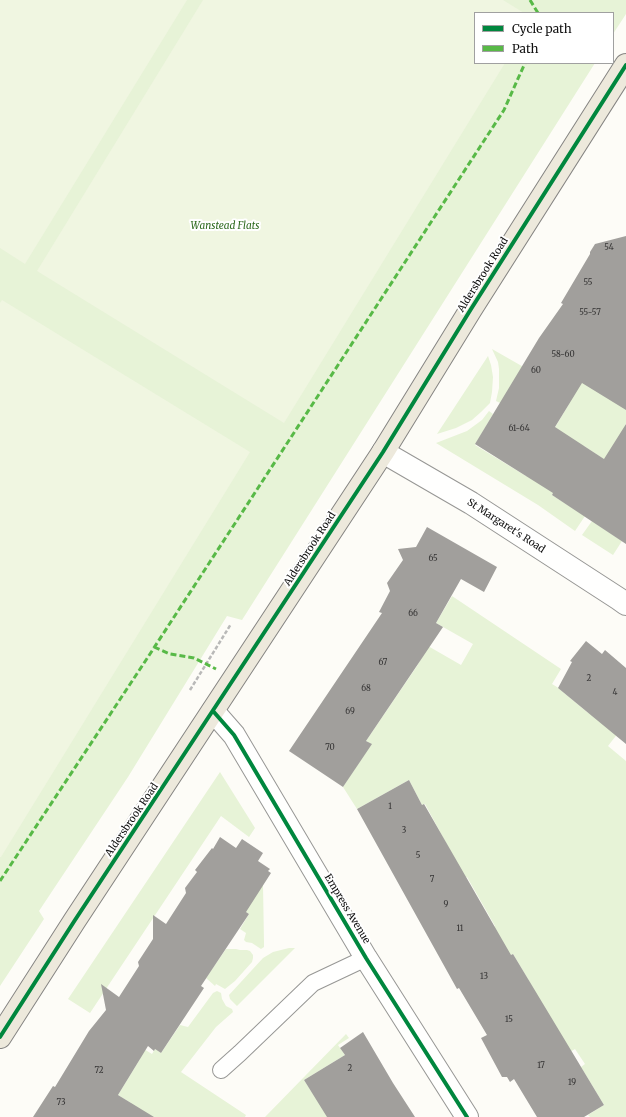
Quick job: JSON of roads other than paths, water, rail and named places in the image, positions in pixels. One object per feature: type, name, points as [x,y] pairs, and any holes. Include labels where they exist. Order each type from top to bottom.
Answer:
[{"type":"main road","name":"Aldersbrook Road","points":[[0,1037],[75,920],[383,452],[471,309],[626,65]]},
{"type":"street","name":"St Margaret's Road","points":[[383,452],[471,502],[626,604]]},
{"type":"street","name":"Empress Avenue","points":[[213,711],[234,735],[366,958],[467,1117]]},
{"type":"lane","points":[[221,1070],[240,1054],[313,983],[366,958]]},
{"type":"park label","name":"Wanstead Flats","points":[[225,226]]}]
